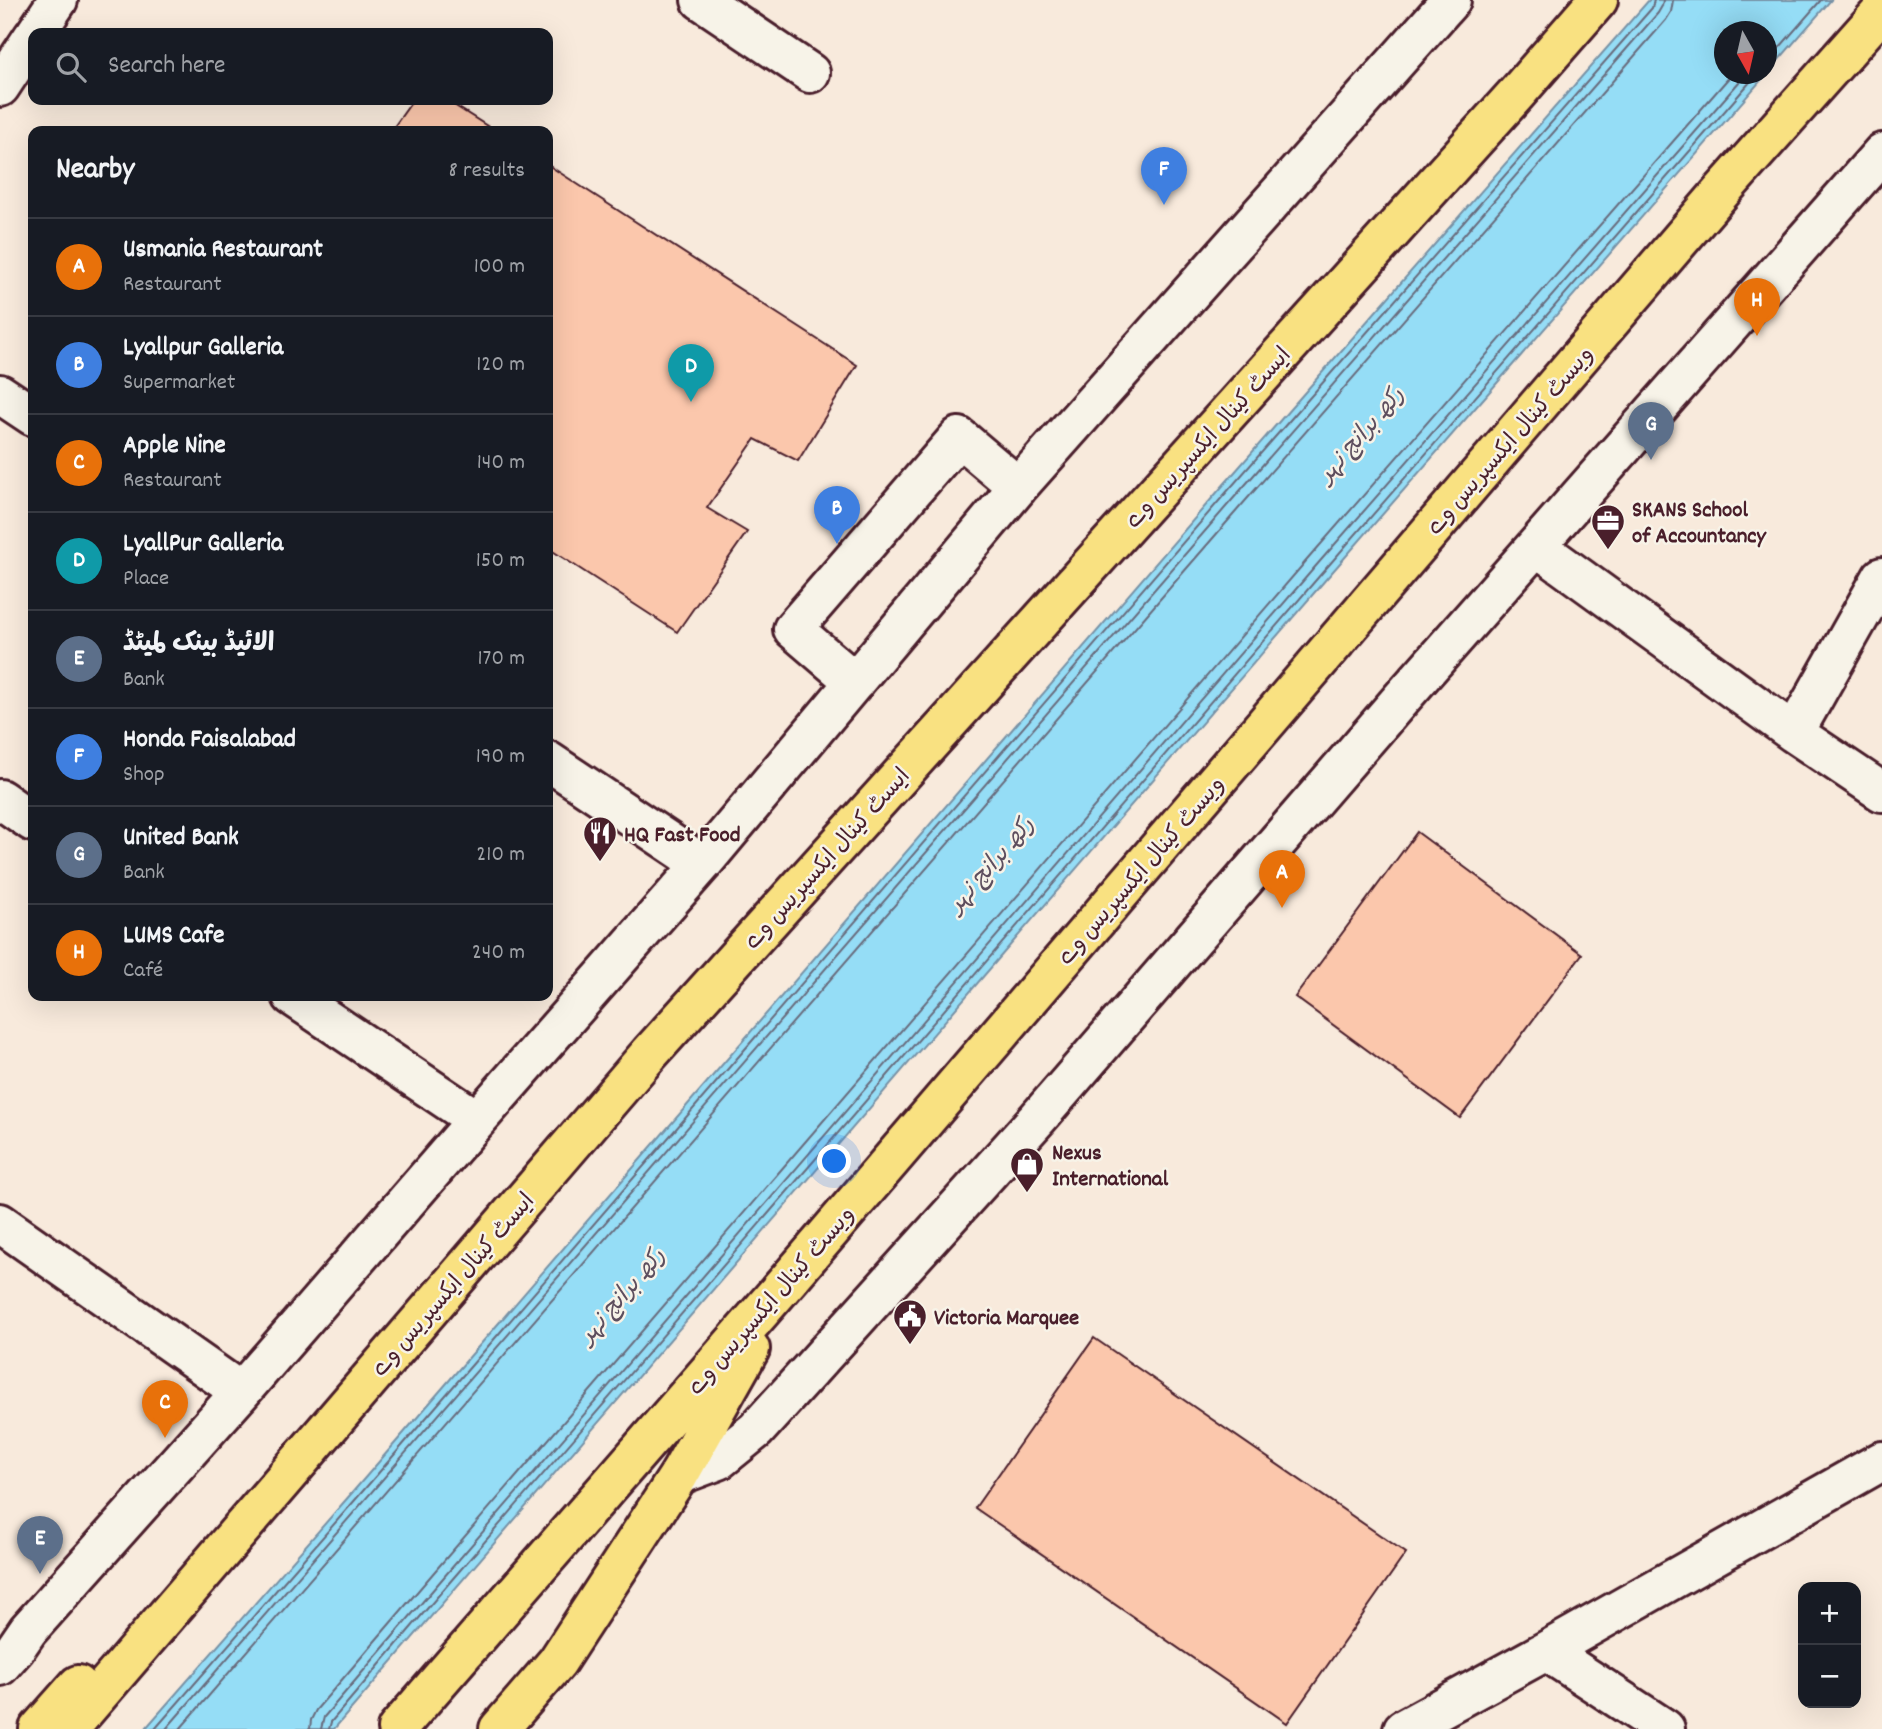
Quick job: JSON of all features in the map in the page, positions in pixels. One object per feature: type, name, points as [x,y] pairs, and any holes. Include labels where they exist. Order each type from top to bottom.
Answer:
[{"type":"main road","name":"ایسٹ کینال ایکسپریس وے","points":[[69,1729],[650,1053],[1598,0]]},
{"type":"main road","name":"ویسٹ کینال ایکسپریس وے","points":[[397,1729],[790,1278],[1722,191],[1882,11]]},
{"type":"main road","points":[[40,1729],[360,1355],[650,1053]]},
{"type":"main road","points":[[499,1729],[557,1662],[679,1475],[790,1278]]},
{"type":"street","points":[[40,28],[58,0]]},
{"type":"street","points":[[701,0],[810,73]]},
{"type":"street","points":[[5,1651],[28,1630],[242,1392],[702,864],[1018,487],[1451,0]]},
{"type":"street","points":[[0,87],[28,45]]},
{"type":"street","points":[[679,1475],[719,1460],[757,1430],[1038,1118],[1535,546],[1882,153]]},
{"type":"street","points":[[0,394],[28,413]]},
{"type":"street","points":[[855,682],[793,629],[960,437],[1018,487]]},
{"type":"street","points":[[1535,546],[1794,733],[1882,792]]},
{"type":"street","points":[[1794,733],[1882,578]]},
{"type":"street","points":[[553,764],[702,864]]},
{"type":"street","points":[[0,799],[28,819]]},
{"type":"street","points":[[299,1001],[477,1120]]},
{"type":"street","points":[[0,1223],[242,1392]]},
{"type":"street","points":[[1403,1729],[1882,1461]]},
{"type":"street","points":[[1546,1651],[1665,1729]]},
{"type":"water","name":"رکھ برانچ نہر","points":[[1649,0],[1831,0],[1777,62],[1777,21],[1714,21],[1714,84],[1758,84],[1327,578],[334,1729],[145,1729],[1220,489]]},
{"type":"building","points":[[409,105],[454,105],[487,126],[395,126]]},
{"type":"building","points":[[553,168],[857,365],[798,461],[755,439],[707,508],[747,532],[677,632],[553,551]]},
{"type":"building","points":[[1417,832],[1582,954],[1460,1118],[1295,997]]},
{"type":"building","points":[[1094,1338],[1406,1553],[1287,1723],[975,1508]]},
{"type":"place","name":"Honda Faisalabad","points":[[1164,205]]},
{"type":"place","name":"LUMS Cafe","points":[[1757,336]]},
{"type":"place","name":"LyallPur Galleria","points":[[691,402]]},
{"type":"place","name":"United Bank","points":[[1651,460]]},
{"type":"place","name":"Lyallpur Galleria","points":[[837,544]]},
{"type":"place","name":"SKANS School of Accountancy","points":[[1608,551]]},
{"type":"place","name":"HQ Fast Food","points":[[600,863]]},
{"type":"place","name":"Usmania Restaurant","points":[[1282,908]]},
{"type":"place","name":"Nexus International","points":[[1027,1194]]},
{"type":"place","name":"Victoria Marquee","points":[[910,1346]]},
{"type":"place","name":"Apple Nine","points":[[165,1438]]},
{"type":"place","name":"الائیڈ بینک لمیٹڈ","points":[[40,1574]]}]
